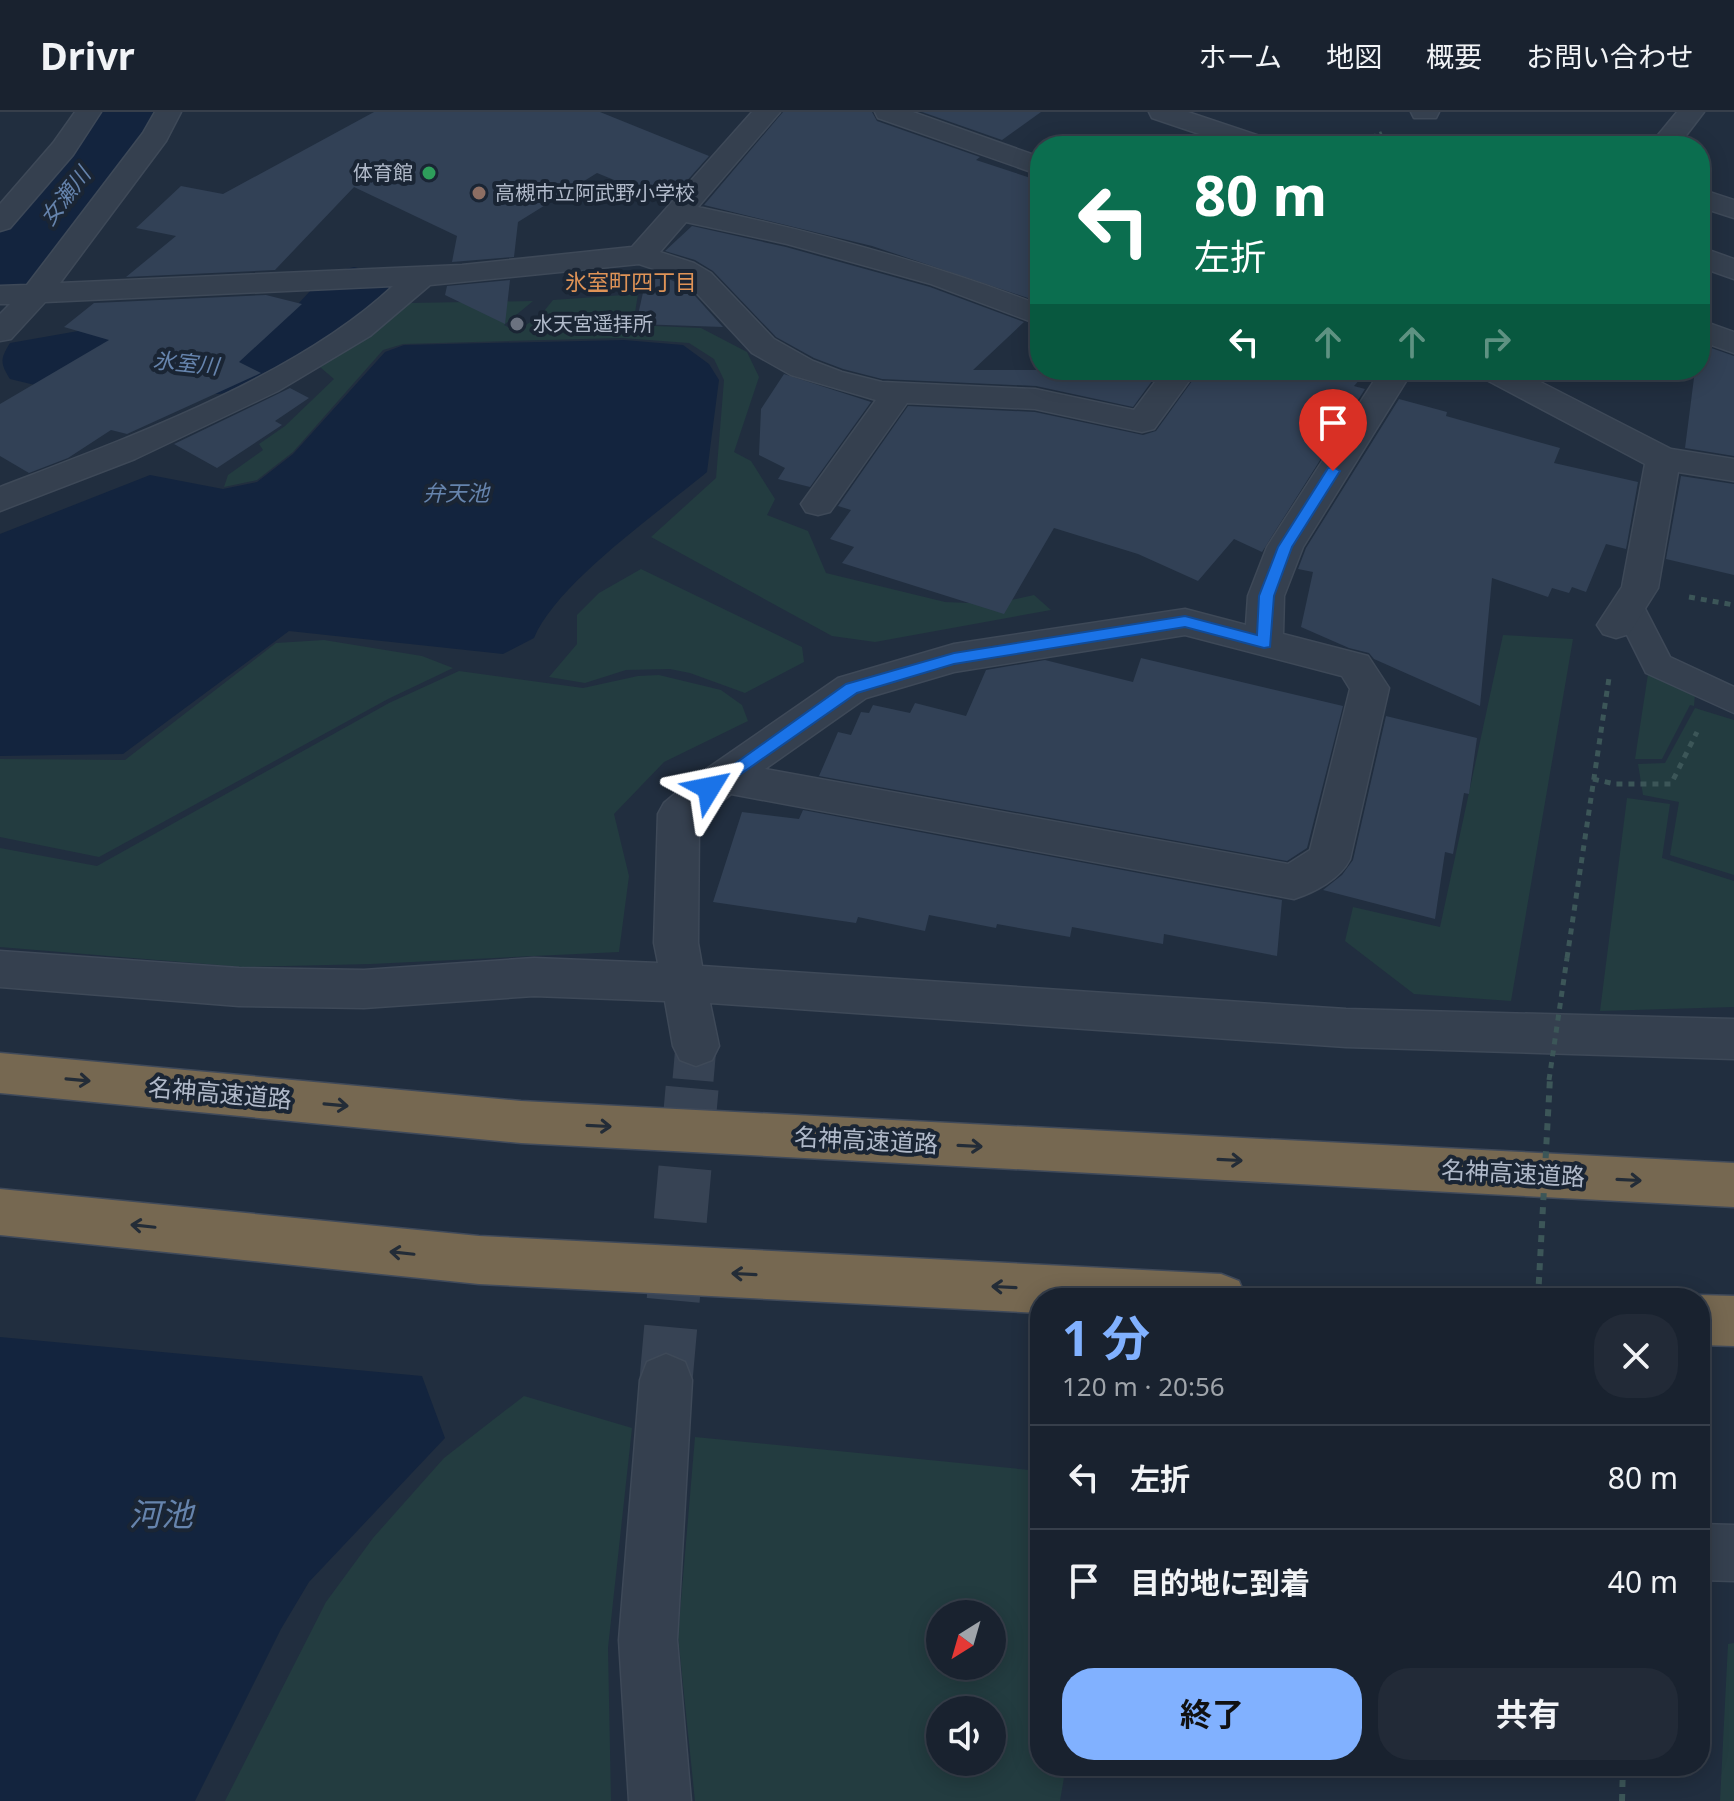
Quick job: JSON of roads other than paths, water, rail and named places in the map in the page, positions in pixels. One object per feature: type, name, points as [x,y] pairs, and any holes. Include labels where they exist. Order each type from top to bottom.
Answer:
[{"type":"highway","name":"名神高速道路","points":[[0,1073],[521,1122],[1734,1185]]},
{"type":"highway","points":[[0,1212],[479,1260],[1030,1288]]},
{"type":"highway","points":[[1710,1320],[1734,1321]]},
{"type":"street","points":[[0,222],[63,149],[88,112]]},
{"type":"street","points":[[0,332],[36,294],[156,135],[168,112]]},
{"type":"street","points":[[641,255],[767,112]]},
{"type":"street","points":[[888,112],[1030,163]]},
{"type":"street","points":[[1162,112],[1233,136]]},
{"type":"street","points":[[1671,136],[1691,112]]},
{"type":"street","points":[[1710,201],[1734,209]]},
{"type":"street","points":[[679,212],[792,236],[942,278],[1030,312]]},
{"type":"street","points":[[0,295],[420,277],[641,255],[683,269],[700,279],[763,346],[779,357],[860,389],[1035,399],[1142,422],[1174,380]]},
{"type":"street","points":[[1710,260],[1734,270]]},
{"type":"street","points":[[0,500],[126,452],[297,369],[367,324],[420,277]]},
{"type":"street","points":[[1710,333],[1734,344]]},
{"type":"street","points":[[1264,643],[1266,596],[1285,547],[1391,380]]},
{"type":"street","points":[[1511,380],[1663,459],[1734,470]]},
{"type":"street","points":[[818,504],[898,393]]},
{"type":"street","points":[[1622,616],[1640,588],[1663,459]]},
{"type":"street","points":[[696,1046],[676,943],[679,814],[724,777],[852,688],[954,658],[1185,622],[1355,666],[1370,688],[1329,859],[1294,882],[724,777]]},
{"type":"street","points":[[0,969],[254,988],[364,989],[534,977],[684,983],[1346,1028],[1734,1039]]},
{"type":"street","points":[[660,1801],[648,1640],[666,1380]]},
{"type":"street","points":[[1710,1552],[1734,1553]]},
{"type":"lane","points":[[1622,616],[1658,665],[1734,701]]},
{"type":"water","name":"弁天池","points":[[624,340],[683,345],[709,364],[719,380],[707,472],[586,572],[546,617],[534,638],[503,654],[289,631],[123,754],[0,756],[0,534],[150,475],[223,489],[257,482],[293,454],[385,352],[404,345]]},
{"type":"water","name":"河池","points":[[0,1337],[422,1376],[445,1438],[309,1582],[281,1629],[195,1801],[0,1801]]},
{"type":"waterway","name":"女瀬川","points":[[0,281],[131,112]]},
{"type":"waterway","name":"氷室川","points":[[39,361],[101,352],[218,369],[255,365],[313,336],[354,291]]},
{"type":"tunnel","points":[[693,1080],[696,1046]]},
{"type":"tunnel","points":[[666,1380],[693,1078]]},
{"type":"place","name":"体育館","points":[[429,173]]},
{"type":"place","name":"高槻市立阿武野小学校","points":[[479,193]]},
{"type":"place","name":"水天宮遥拝所","points":[[517,324]]},
{"type":"district","name":"氷室町四丁目","points":[[631,282]]}]
